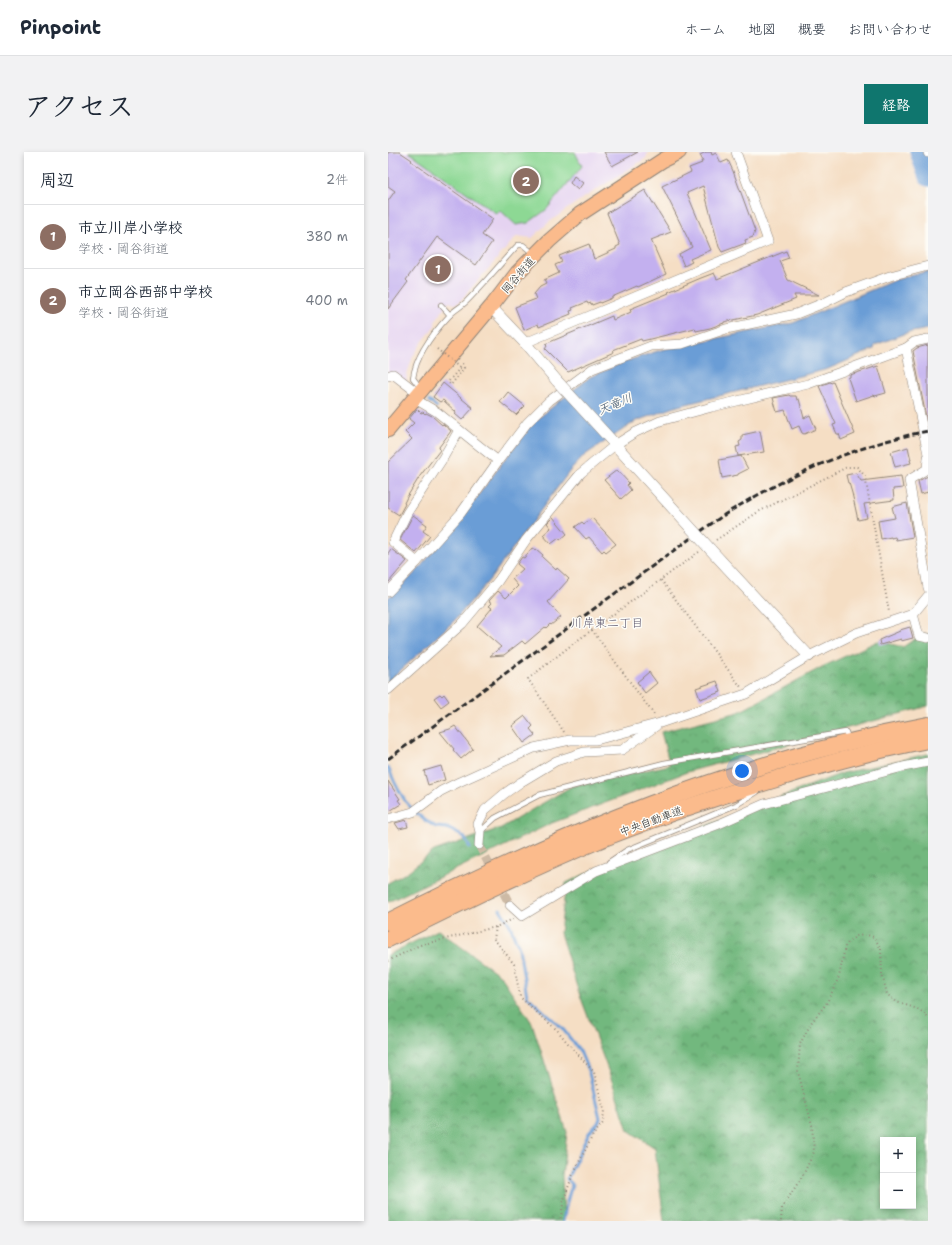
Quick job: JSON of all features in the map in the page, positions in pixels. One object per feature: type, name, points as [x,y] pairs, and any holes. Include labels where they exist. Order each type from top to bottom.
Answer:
[{"type":"highway","name":"中央自動車道","points":[[388,922],[526,855],[599,824],[667,798],[718,780],[788,759],[849,742],[928,725]]},
{"type":"highway","name":"中央自動車道","points":[[388,939],[448,908],[531,870],[604,838],[672,812],[777,778],[844,759],[928,740]]},
{"type":"main road","name":"岡谷街道","points":[[388,430],[491,307],[517,273],[535,255],[580,214],[661,156],[679,152]]},
{"type":"street","points":[[525,343],[768,241],[736,152]]},
{"type":"street","points":[[388,592],[461,513],[527,423],[549,401],[592,369],[651,346],[682,344],[726,329],[796,314],[846,292],[890,276],[928,266]]},
{"type":"street","points":[[491,307],[708,547],[809,656]]},
{"type":"street","points":[[388,690],[462,624],[498,580],[526,540],[581,473],[616,445],[634,433],[660,421],[808,384],[906,348],[914,342],[928,339]]},
{"type":"street","points":[[906,348],[928,454]]},
{"type":"street","points":[[388,376],[393,374],[498,461]]},
{"type":"street","points":[[417,562],[390,544],[407,513],[443,458],[459,430]]},
{"type":"street","points":[[928,458],[926,469],[909,480],[928,588]]},
{"type":"street","points":[[388,819],[413,812],[441,791],[458,782],[534,748],[570,740],[596,740],[660,723],[746,694],[809,656],[856,633],[913,614],[928,596]]},
{"type":"street","points":[[913,614],[919,636],[928,638]]},
{"type":"street","points":[[479,845],[480,832],[478,824],[484,810],[520,782],[556,761],[584,752],[622,750],[660,723]]},
{"type":"street","points":[[510,905],[522,916],[596,871],[719,824],[764,804],[903,767],[928,762]]},
{"type":"lane","points":[[418,395],[413,378],[414,368],[420,354],[450,314],[465,302],[518,245],[523,246],[535,255]]},
{"type":"lane","points":[[441,305],[450,314]]},
{"type":"lane","points":[[480,832],[495,818],[539,795],[664,763],[846,732],[849,742]]},
{"type":"lane","points":[[596,871],[627,850],[736,806],[777,778]]},
{"type":"path","points":[[437,349],[460,368],[448,382],[451,385],[464,368]]},
{"type":"path","points":[[570,740],[528,679],[660,579],[758,512],[847,468],[857,468],[865,476],[891,621]]},
{"type":"path","points":[[660,579],[746,694]]},
{"type":"path","points":[[592,630],[660,723]]},
{"type":"path","points":[[388,961],[420,945],[496,927],[522,916]]},
{"type":"path","points":[[496,927],[494,939],[514,964],[520,997],[558,1031],[594,1072],[604,1110],[603,1123],[593,1135],[573,1174],[564,1199],[560,1221]]},
{"type":"path","points":[[781,1221],[782,1208],[803,1175],[814,1152],[812,1125],[798,1072],[800,1044],[811,1023],[826,1004],[832,992],[839,977],[845,947],[849,941],[857,936],[867,935],[874,937],[881,949],[882,974],[887,994],[896,1002],[914,1007],[924,1013],[928,1018]]},
{"type":"shaded area","points":[[388,152],[648,152],[646,158],[574,204],[548,223],[532,238],[517,236],[459,302],[455,304],[449,302],[435,322],[435,326],[413,356],[406,382],[388,373]]},
{"type":"green space","points":[[409,152],[575,152],[582,166],[546,210],[528,223],[516,225],[500,210],[497,214]]},
{"type":"green space","points":[[928,634],[928,706],[687,772],[552,823],[388,902],[388,883],[406,873],[434,851],[501,828],[572,786],[670,765],[661,732],[739,712],[822,667],[878,641],[903,647],[919,636]]},
{"type":"green space","points":[[928,754],[928,1221],[664,1221],[655,1148],[628,1130],[611,1078],[578,990],[560,933],[566,883],[609,863],[843,773]]},
{"type":"green space","points":[[438,930],[501,976],[532,1023],[567,1132],[562,1176],[564,1221],[388,1221],[388,955]]},
{"type":"water","name":"天竜川","points":[[928,271],[928,329],[907,333],[875,345],[874,349],[828,369],[678,406],[636,421],[585,455],[569,472],[491,578],[454,621],[388,682],[388,598],[416,572],[459,521],[526,431],[541,416],[590,377],[627,361],[664,349],[793,323],[895,280]]},
{"type":"building","points":[[388,152],[400,152],[493,219],[482,235],[492,242],[476,265],[437,237],[406,280],[408,282],[388,309],[388,201],[395,191],[388,186]]},
{"type":"building","points":[[604,152],[638,152],[612,166]]},
{"type":"building","points":[[706,152],[711,152],[712,155],[716,153],[721,163],[728,160],[755,231],[753,237],[745,240],[746,243],[722,252],[719,247],[703,186],[687,193],[711,250],[690,259],[692,262],[684,266],[679,254],[692,247],[662,186],[691,172],[689,168],[702,163],[701,161],[703,161],[700,155]]},
{"type":"building","points":[[574,176],[583,183],[578,190],[570,183]]},
{"type":"building","points":[[645,190],[671,232],[651,240],[666,274],[600,303],[592,305],[591,303],[588,304],[587,302],[572,308],[573,310],[570,311],[571,314],[539,327],[538,324],[524,330],[515,307],[536,299],[534,294],[540,287],[546,284],[544,280],[559,273],[555,265],[562,262],[559,256],[589,244],[594,259],[616,249],[616,247],[620,245],[607,213]]},
{"type":"building","points":[[786,251],[789,258],[780,261],[788,280],[819,295],[794,295],[796,299],[757,315],[724,322],[710,328],[696,331],[695,328],[642,341],[641,339],[613,350],[614,352],[568,372],[545,349],[547,346],[545,344],[612,316],[613,320],[631,312],[630,309],[701,278],[714,273],[717,279]]},
{"type":"building","points":[[928,345],[927,422],[913,351],[917,348]]},
{"type":"building","points":[[878,366],[886,393],[856,401],[848,378],[850,375]]},
{"type":"building","points":[[833,382],[855,434],[841,440],[833,425],[836,424],[819,386]]},
{"type":"building","points":[[443,383],[473,408],[462,420],[443,400],[440,402],[433,397]]},
{"type":"building","points":[[508,392],[525,406],[516,415],[500,402]]},
{"type":"building","points":[[789,395],[796,396],[797,400],[799,399],[804,418],[810,415],[816,429],[804,434],[799,426],[792,429],[785,410],[777,412],[773,398]]},
{"type":"building","points":[[417,409],[421,413],[423,412],[432,416],[451,431],[439,447],[440,450],[420,476],[407,497],[399,515],[388,508],[388,462],[412,439],[405,432],[414,423],[409,419]]},
{"type":"building","points":[[760,431],[764,452],[738,456],[736,447],[740,446],[739,442],[742,440],[742,435]]},
{"type":"building","points":[[908,447],[911,463],[895,467],[891,452]]},
{"type":"building","points":[[741,456],[748,469],[738,475],[722,478],[719,460]]},
{"type":"building","points":[[617,470],[629,483],[627,485],[631,490],[621,499],[604,480]]},
{"type":"building","points":[[856,473],[861,481],[901,476],[903,488],[893,489],[894,500],[864,504],[867,518],[858,520],[846,475]]},
{"type":"building","points":[[928,476],[928,492],[921,494],[918,481]]},
{"type":"building","points":[[907,503],[913,537],[896,540],[895,537],[881,539],[878,521],[895,518],[892,507]]},
{"type":"building","points":[[413,515],[427,525],[423,531],[430,536],[416,553],[400,540]]},
{"type":"building","points":[[553,517],[567,534],[560,540],[559,538],[551,544],[543,535],[551,528],[547,523]]},
{"type":"building","points":[[592,518],[616,544],[606,552],[604,550],[602,552],[589,537],[586,539],[575,527],[582,522],[584,524]]},
{"type":"building","points":[[532,548],[535,550],[536,549],[556,570],[557,568],[569,579],[548,602],[561,617],[551,625],[550,624],[546,628],[545,627],[525,644],[522,641],[504,655],[490,656],[501,647],[477,626],[492,608],[489,606],[492,603],[489,601],[498,591],[506,598],[518,586],[512,579],[523,569],[517,564]]},
{"type":"building","points":[[391,549],[407,561],[388,583],[388,553]]},
{"type":"building","points":[[910,627],[913,638],[901,641],[901,639],[880,645],[879,640]]},
{"type":"building","points":[[649,672],[657,683],[645,693],[637,682]]},
{"type":"building","points":[[717,681],[721,692],[700,699],[696,688]]},
{"type":"building","points":[[440,694],[442,696],[444,694],[449,701],[441,707],[434,698]]},
{"type":"building","points":[[525,716],[533,726],[530,729],[535,735],[524,743],[512,726]]},
{"type":"building","points":[[455,726],[473,749],[461,759],[440,732]]},
{"type":"building","points":[[441,766],[445,780],[428,785],[424,771]]},
{"type":"building","points":[[388,781],[400,799],[398,800],[401,804],[388,812]]},
{"type":"building","points":[[406,820],[408,827],[399,829],[395,823]]},
{"type":"waterway","points":[[919,152],[928,177]]},
{"type":"waterway","points":[[429,401],[437,407]]},
{"type":"waterway","points":[[388,767],[405,801],[417,814],[436,827],[447,828],[464,837],[470,848]]},
{"type":"waterway","points":[[500,909],[510,925],[519,948],[527,996],[562,1028],[580,1051],[589,1073],[600,1118],[598,1123],[589,1133],[567,1179],[572,1184],[563,1221]]},
{"type":"tunnel","points":[[479,845],[510,905]]},
{"type":"railway","points":[[388,759],[719,518],[782,482],[829,461],[878,443],[928,431]]},
{"type":"place","name":"市立岡谷西部中学校","points":[[526,181]]},
{"type":"place","name":"市立川岸小学校","points":[[438,269]]},
{"type":"district","name":"川岸東二丁目","points":[[607,623]]}]
